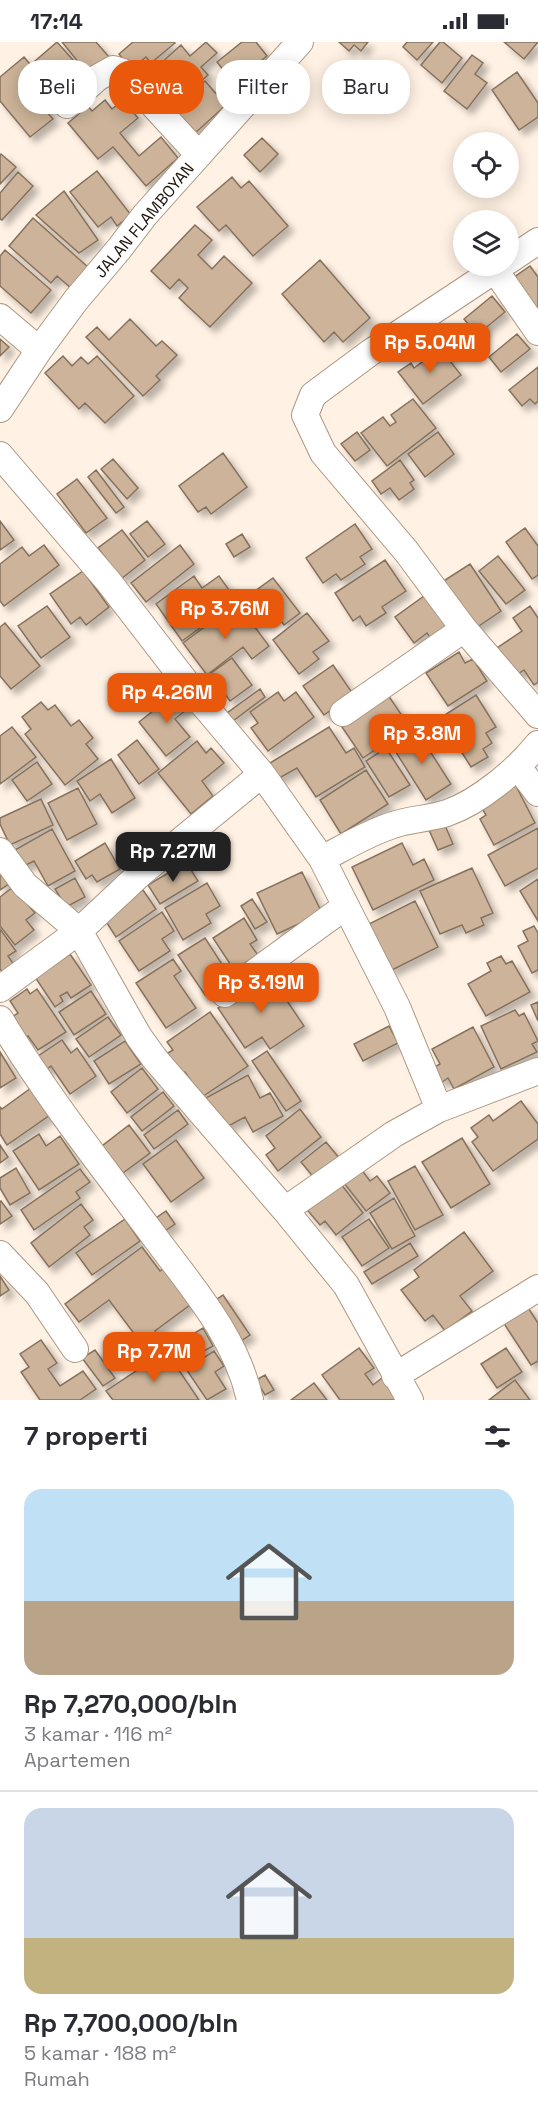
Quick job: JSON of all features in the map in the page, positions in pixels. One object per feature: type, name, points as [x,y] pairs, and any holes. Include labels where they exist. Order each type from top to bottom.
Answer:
[{"type":"street","name":"JALAN FLAMBOYAN","points":[[0,409],[76,300],[145,215],[199,155],[285,48]]},
{"type":"street","points":[[97,78],[112,69],[123,72],[199,155]]},
{"type":"street","points":[[519,254],[538,241]]},
{"type":"street","points":[[485,276],[371,352],[313,395],[305,415],[323,453],[406,551],[464,628],[538,715]]},
{"type":"street","points":[[508,276],[538,332]]},
{"type":"street","points":[[0,317],[39,350]]},
{"type":"street","points":[[0,455],[108,581],[202,703],[262,774],[322,859],[397,1007],[439,1109]]},
{"type":"street","points":[[343,714],[464,628]]},
{"type":"street","points":[[322,859],[393,825],[450,812],[483,793],[518,767],[538,744]]},
{"type":"street","points":[[518,767],[538,793]]},
{"type":"street","points":[[0,989],[79,931],[140,874],[262,774]]},
{"type":"street","points":[[0,851],[25,885],[79,931],[149,1052],[285,1210],[345,1285],[395,1376],[411,1400]]},
{"type":"street","points":[[225,994],[346,906]]},
{"type":"street","points":[[0,1019],[30,1069],[213,1317],[244,1376],[250,1400]]},
{"type":"street","points":[[285,1210],[372,1148],[439,1109],[538,1071]]},
{"type":"street","points":[[0,1254],[36,1293],[75,1350]]},
{"type":"street","points":[[395,1376],[538,1288]]},
{"type":"building","points":[[57,42],[73,60],[36,60]]},
{"type":"building","points":[[62,42],[96,42],[109,57],[97,67],[97,60],[77,60]]},
{"type":"building","points":[[133,42],[175,43],[155,60],[148,60],[146,57],[142,60],[124,60],[119,54]]},
{"type":"building","points":[[206,42],[217,53],[204,64],[204,60],[164,60],[181,45],[190,56]]},
{"type":"building","points":[[242,42],[256,42],[267,56],[262,60],[220,60]]},
{"type":"building","points":[[339,42],[368,42],[361,51],[354,45],[349,51]]},
{"type":"building","points":[[407,42],[433,42],[417,60],[403,47]]},
{"type":"building","points":[[440,42],[462,58],[442,83],[421,65]]},
{"type":"building","points":[[504,42],[538,42],[524,59]]},
{"type":"building","points":[[472,55],[483,63],[475,74],[487,83],[467,109],[444,91]]},
{"type":"building","points":[[18,62],[18,114],[49,114],[53,119],[30,137],[0,101],[0,77]]},
{"type":"building","points":[[517,72],[538,103],[538,117],[519,130],[492,90]]},
{"type":"building","points":[[204,82],[216,94],[216,114],[193,135],[174,114],[204,114]]},
{"type":"building","points":[[105,100],[109,105],[109,114],[135,114],[138,118],[120,133],[139,156],[161,137],[178,158],[146,186],[113,147],[98,159],[68,123],[79,114],[97,114],[97,107]]},
{"type":"building","points":[[262,138],[278,154],[260,172],[244,155]]},
{"type":"building","points":[[0,155],[16,167],[0,184]]},
{"type":"building","points":[[97,171],[131,215],[117,226],[111,217],[98,227],[70,192]]},
{"type":"building","points":[[18,172],[33,186],[2,220],[0,219],[0,193]]},
{"type":"building","points":[[232,177],[241,188],[249,181],[288,226],[253,256],[226,225],[219,231],[197,207]]},
{"type":"building","points":[[64,191],[98,240],[79,253],[36,215]]},
{"type":"building","points":[[33,218],[89,268],[71,288],[57,276],[51,283],[9,246]]},
{"type":"building","points":[[195,225],[212,240],[198,255],[212,269],[224,256],[252,283],[210,327],[179,298],[188,288],[179,279],[170,289],[151,271]]},
{"type":"building","points":[[5,250],[51,290],[31,313],[0,286],[0,256]]},
{"type":"building","points":[[320,260],[370,318],[343,342],[334,332],[324,342],[282,294]]},
{"type":"building","points":[[530,266],[538,277],[538,307],[532,311],[510,280],[519,276]]},
{"type":"building","points":[[492,296],[505,312],[477,335],[464,319]]},
{"type":"building","points":[[130,319],[156,346],[162,341],[177,355],[156,376],[160,380],[143,396],[86,337],[97,327],[109,340]]},
{"type":"building","points":[[517,334],[530,349],[501,372],[489,357]]},
{"type":"building","points":[[0,339],[9,347],[0,356]]},
{"type":"building","points":[[436,343],[461,375],[423,404],[398,372],[411,363],[414,368],[426,359],[423,354]]},
{"type":"building","points":[[63,356],[72,366],[81,357],[88,364],[97,356],[134,396],[105,423],[85,403],[79,409],[45,373]]},
{"type":"building","points":[[538,367],[538,401],[535,404],[530,399],[522,406],[509,390]]},
{"type":"building","points":[[413,399],[436,428],[387,466],[361,433],[383,417],[390,426],[396,422],[391,415]]},
{"type":"building","points":[[357,432],[370,450],[355,461],[341,444]]},
{"type":"building","points":[[438,432],[454,454],[425,477],[408,454]]},
{"type":"building","points":[[223,453],[247,487],[211,514],[206,507],[198,512],[179,486]]},
{"type":"building","points":[[113,459],[138,488],[127,499],[101,469]]},
{"type":"building","points":[[400,460],[414,480],[410,483],[414,489],[399,500],[390,488],[381,494],[372,481]]},
{"type":"building","points":[[96,470],[124,507],[116,513],[88,477]]},
{"type":"building","points":[[77,479],[107,518],[86,533],[57,494]]},
{"type":"building","points":[[0,521],[14,540],[0,550]]},
{"type":"building","points":[[147,521],[165,544],[148,557],[130,534]]},
{"type":"building","points":[[355,524],[372,549],[360,557],[365,564],[341,580],[336,574],[323,583],[306,558]]},
{"type":"building","points":[[525,528],[538,546],[538,575],[532,579],[506,542]]},
{"type":"building","points":[[122,530],[145,560],[121,579],[98,548]]},
{"type":"building","points":[[242,534],[250,547],[234,557],[226,544]]},
{"type":"building","points":[[44,545],[59,565],[4,606],[0,601],[0,564],[22,547],[29,556]]},
{"type":"building","points":[[180,545],[194,564],[146,602],[131,583]]},
{"type":"building","points":[[498,556],[525,590],[506,604],[479,571]]},
{"type":"building","points":[[385,560],[406,591],[382,607],[386,613],[366,626],[360,616],[353,621],[335,593]]},
{"type":"building","points":[[470,564],[501,611],[473,630],[442,582]]},
{"type":"building","points":[[83,571],[109,607],[86,625],[80,617],[71,624],[50,594]]},
{"type":"building","points":[[194,576],[202,588],[219,576],[237,601],[182,641],[156,604]]},
{"type":"building","points":[[273,578],[300,613],[284,625],[275,613],[261,622],[244,599]]},
{"type":"building","points":[[424,596],[449,630],[433,642],[427,633],[414,643],[395,617]]},
{"type":"building","points":[[237,603],[269,646],[252,659],[243,647],[207,675],[183,643]]},
{"type":"building","points":[[47,606],[70,637],[41,658],[18,626]]},
{"type":"building","points":[[530,606],[538,618],[538,682],[534,685],[524,670],[515,676],[497,648],[522,631],[513,618]]},
{"type":"building","points":[[307,613],[329,641],[313,652],[319,659],[299,674],[273,640]]},
{"type":"building","points":[[5,623],[40,666],[11,689],[0,676],[0,627]]},
{"type":"building","points":[[459,652],[465,663],[473,659],[487,681],[448,706],[426,673]]},
{"type":"building","points":[[232,658],[252,685],[230,701],[210,674]]},
{"type":"building","points":[[333,665],[353,694],[324,715],[303,686]]},
{"type":"building","points":[[260,689],[265,697],[233,721],[227,713]]},
{"type":"building","points":[[178,691],[191,706],[175,719],[190,737],[166,756],[139,722]]},
{"type":"building","points":[[278,692],[284,701],[296,692],[314,717],[268,751],[251,728],[258,723],[250,712]]},
{"type":"building","points":[[388,695],[405,720],[381,736],[385,743],[363,758],[338,721]]},
{"type":"building","points":[[476,695],[496,727],[486,733],[492,743],[483,749],[488,757],[471,767],[440,718]]},
{"type":"building","points":[[41,702],[48,710],[55,705],[71,726],[79,720],[93,738],[86,744],[98,759],[65,785],[25,734],[31,729],[22,717]]},
{"type":"building","points":[[12,727],[36,757],[0,784],[0,736]]},
{"type":"building","points":[[329,727],[346,753],[354,748],[365,767],[316,797],[297,768],[274,781],[265,766]]},
{"type":"building","points":[[417,731],[451,784],[426,800],[392,746]]},
{"type":"building","points":[[137,740],[159,769],[139,784],[118,755]]},
{"type":"building","points":[[197,741],[206,753],[211,748],[224,763],[202,781],[213,796],[191,814],[158,773]]},
{"type":"building","points":[[386,748],[410,785],[389,797],[366,761]]},
{"type":"building","points":[[111,759],[135,798],[112,813],[100,794],[90,801],[77,781]]},
{"type":"building","points":[[37,762],[52,784],[27,801],[12,780]]},
{"type":"building","points":[[366,770],[388,804],[341,834],[320,800]]},
{"type":"building","points":[[515,784],[535,823],[494,845],[480,819],[486,815],[479,803]]},
{"type":"building","points":[[78,788],[97,824],[67,840],[48,803]]},
{"type":"building","points":[[41,799],[53,825],[10,845],[0,824],[0,818]]},
{"type":"building","points":[[444,823],[453,844],[438,850],[429,830]]},
{"type":"building","points":[[538,828],[538,868],[505,886],[488,855]]},
{"type":"building","points":[[52,829],[75,871],[48,886],[34,861],[22,867],[13,851]]},
{"type":"building","points":[[105,843],[120,869],[97,882],[92,875],[86,879],[75,861]]},
{"type":"building","points":[[402,843],[413,865],[424,859],[434,880],[373,910],[352,867]]},
{"type":"building","points":[[186,862],[198,881],[160,904],[148,885]]},
{"type":"building","points":[[0,863],[13,881],[0,890]]},
{"type":"building","points":[[472,868],[493,913],[481,918],[484,925],[466,933],[462,925],[440,934],[420,891]]},
{"type":"building","points":[[302,872],[322,913],[277,934],[257,893]]},
{"type":"building","points":[[75,878],[85,897],[66,907],[55,889]]},
{"type":"building","points":[[538,879],[538,921],[520,891]]},
{"type":"building","points":[[207,883],[220,906],[206,914],[211,923],[183,940],[165,908]]},
{"type":"building","points":[[13,887],[35,913],[26,920],[34,930],[15,945],[0,926],[0,897]]},
{"type":"building","points":[[143,890],[156,909],[116,937],[103,917]]},
{"type":"building","points":[[252,899],[267,922],[255,929],[241,906]]},
{"type":"building","points":[[415,901],[438,947],[390,971],[367,925]]},
{"type":"building","points":[[162,912],[174,931],[162,939],[170,951],[139,971],[119,941]]},
{"type":"building","points":[[244,918],[257,940],[250,944],[258,955],[234,970],[213,938]]},
{"type":"building","points":[[534,926],[538,933],[538,970],[532,973],[518,946],[528,941],[523,931]]},
{"type":"building","points":[[0,929],[16,951],[8,956],[15,966],[4,974],[0,969]]},
{"type":"building","points":[[205,938],[231,978],[205,995],[178,955]]},
{"type":"building","points":[[70,954],[91,985],[71,998],[67,992],[60,996],[63,1001],[55,1007],[35,977]]},
{"type":"building","points":[[501,956],[506,964],[512,961],[530,992],[486,1016],[468,984],[491,971],[487,963]]},
{"type":"building","points":[[173,959],[181,971],[174,976],[196,1008],[166,1028],[136,983]]},
{"type":"building","points":[[269,974],[304,1026],[270,1049],[262,1037],[245,1048],[218,1008]]},
{"type":"building","points":[[27,989],[30,994],[37,989],[66,1032],[38,1050],[28,1036],[23,1039],[9,1019],[18,1013],[10,1001]]},
{"type":"building","points":[[91,991],[106,1014],[74,1035],[59,1012]]},
{"type":"building","points":[[538,1002],[538,1021],[531,1005]]},
{"type":"building","points":[[515,1010],[519,1016],[524,1013],[538,1041],[532,1044],[537,1052],[501,1069],[481,1026]]},
{"type":"building","points":[[210,1012],[248,1066],[202,1097],[185,1072],[177,1077],[163,1056],[173,1050],[167,1042]]},
{"type":"building","points":[[108,1017],[121,1035],[89,1057],[76,1039]]},
{"type":"building","points":[[389,1026],[398,1043],[363,1061],[354,1044]]},
{"type":"building","points":[[473,1027],[494,1067],[454,1089],[448,1078],[441,1083],[433,1068],[440,1064],[432,1049]]},
{"type":"building","points":[[62,1040],[71,1053],[77,1048],[96,1076],[70,1094],[51,1066],[44,1071],[35,1058]]},
{"type":"building","points":[[125,1041],[141,1064],[109,1084],[94,1061]]},
{"type":"building","points":[[267,1051],[301,1101],[286,1111],[252,1061]]},
{"type":"building","points":[[0,1052],[16,1078],[0,1088]]},
{"type":"building","points":[[142,1068],[158,1089],[127,1113],[111,1092]]},
{"type":"building","points":[[248,1075],[260,1098],[270,1093],[283,1116],[253,1132],[245,1117],[221,1130],[204,1099]]},
{"type":"building","points":[[31,1088],[50,1115],[7,1145],[0,1134],[0,1107],[2,1109]]},
{"type":"building","points":[[163,1092],[174,1106],[142,1131],[131,1117]]},
{"type":"building","points":[[521,1101],[538,1124],[538,1139],[493,1171],[472,1142],[478,1137],[471,1128],[489,1115],[493,1121]]},
{"type":"building","points":[[300,1109],[321,1137],[278,1171],[266,1155],[275,1148],[266,1136]]},
{"type":"building","points":[[178,1110],[188,1124],[154,1149],[144,1135]]},
{"type":"building","points":[[129,1125],[150,1153],[123,1173],[102,1146]]},
{"type":"building","points":[[39,1134],[46,1146],[60,1136],[79,1164],[39,1190],[13,1151]]},
{"type":"building","points":[[462,1138],[490,1184],[451,1208],[422,1162]]},
{"type":"building","points":[[176,1140],[204,1178],[171,1202],[143,1164]]},
{"type":"building","points":[[326,1142],[340,1159],[315,1179],[301,1162]]},
{"type":"building","points":[[0,1145],[8,1157],[0,1163]]},
{"type":"building","points":[[358,1165],[370,1181],[377,1176],[390,1193],[366,1211],[340,1178]]},
{"type":"building","points":[[415,1166],[443,1215],[415,1230],[388,1181]]},
{"type":"building","points":[[16,1168],[30,1193],[10,1205],[0,1188],[0,1178]]},
{"type":"building","points":[[80,1169],[90,1182],[76,1192],[80,1198],[34,1230],[21,1210]]},
{"type":"building","points":[[338,1180],[363,1213],[336,1235],[325,1221],[320,1225],[303,1205]]},
{"type":"building","points":[[394,1198],[415,1236],[392,1249],[370,1213]]},
{"type":"building","points":[[0,1202],[12,1216],[0,1224]]},
{"type":"building","points":[[81,1204],[93,1220],[84,1227],[90,1235],[49,1267],[31,1243]]},
{"type":"building","points":[[166,1211],[175,1224],[162,1233],[153,1220]]},
{"type":"building","points":[[125,1219],[140,1241],[92,1275],[76,1253]]},
{"type":"building","points":[[369,1219],[389,1248],[362,1266],[342,1237]]},
{"type":"building","points":[[464,1232],[493,1271],[460,1296],[472,1311],[445,1331],[433,1315],[425,1321],[401,1290],[419,1277],[414,1270]]},
{"type":"building","points":[[410,1243],[418,1256],[372,1284],[364,1272]]},
{"type":"building","points":[[142,1247],[160,1271],[167,1266],[194,1302],[155,1331],[161,1340],[147,1351],[109,1300],[79,1322],[65,1304]]},
{"type":"building","points":[[0,1276],[9,1290],[0,1296]]},
{"type":"building","points":[[223,1295],[250,1335],[238,1343],[211,1303]]},
{"type":"building","points":[[527,1306],[538,1323],[538,1361],[531,1365],[503,1322]]},
{"type":"building","points":[[203,1328],[213,1346],[181,1364],[171,1347]]},
{"type":"building","points":[[41,1340],[57,1363],[48,1369],[60,1386],[83,1371],[96,1389],[80,1400],[40,1400],[21,1372],[29,1367],[20,1354]]},
{"type":"building","points":[[359,1348],[374,1368],[365,1374],[373,1385],[383,1377],[400,1400],[340,1400],[322,1375]]},
{"type":"building","points":[[506,1348],[522,1372],[497,1388],[481,1364]]},
{"type":"building","points":[[95,1350],[115,1378],[103,1386],[82,1358]]},
{"type":"building","points":[[166,1351],[199,1400],[113,1400],[106,1391]]},
{"type":"building","points":[[214,1351],[224,1366],[215,1372],[226,1389],[207,1400],[186,1369]]},
{"type":"building","points":[[265,1375],[274,1390],[265,1395],[256,1380]]},
{"type":"building","points":[[515,1380],[530,1400],[489,1400]]},
{"type":"building","points":[[314,1383],[327,1400],[291,1400]]}]
